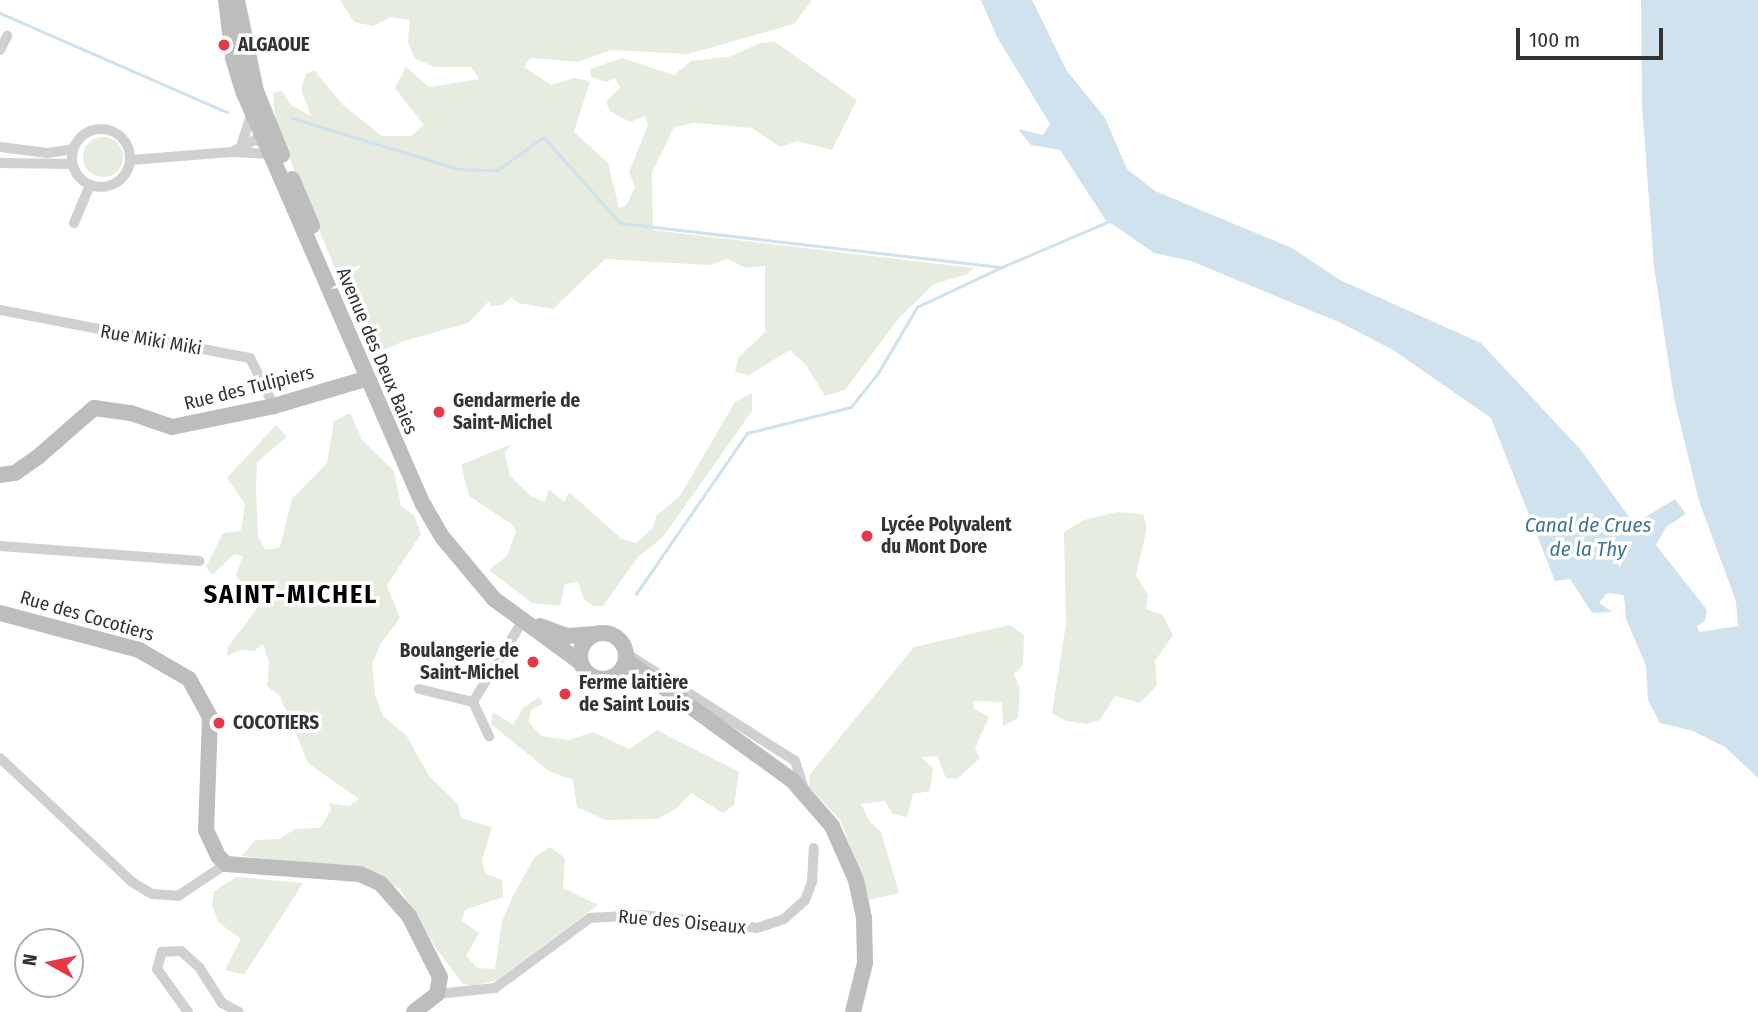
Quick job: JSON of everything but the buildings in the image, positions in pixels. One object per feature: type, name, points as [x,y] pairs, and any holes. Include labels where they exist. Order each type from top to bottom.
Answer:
[{"type":"main road","name":"Avenue des Deux Baies","points":[[226,0],[233,58],[252,113],[443,538],[479,583],[522,622],[580,662],[594,678],[615,676],[675,702],[727,733]]},
{"type":"main road","name":"Avenue des Deux Baies","points":[[237,0],[256,91],[303,204],[369,378],[424,487],[480,571],[544,628],[567,636],[615,636],[626,657],[806,794],[841,843],[859,891],[866,953],[853,1012]]},
{"type":"main road","name":"Rue des Tulipiers","points":[[0,475],[15,472],[38,456],[94,408],[131,413],[172,428],[274,406],[369,378]]},
{"type":"main road","name":"Rue des Cocotiers","points":[[0,613],[139,650],[189,679],[209,709],[206,830],[226,864]]},
{"type":"main road","points":[[580,662],[584,642],[595,634]]},
{"type":"main road","points":[[615,676],[626,657]]},
{"type":"main road","points":[[226,864],[370,876],[415,925],[440,976],[437,994],[414,1012]]},
{"type":"street","points":[[0,50],[7,36]]},
{"type":"street","points":[[232,152],[243,143],[252,113]]},
{"type":"street","points":[[0,147],[47,153],[73,149],[93,130],[111,130],[126,142],[131,160],[116,183],[90,185]]},
{"type":"street","points":[[243,143],[274,149],[294,195],[303,204]]},
{"type":"street","points":[[131,160],[267,147]]},
{"type":"street","points":[[73,149],[72,164],[90,185]]},
{"type":"street","points":[[0,163],[72,164]]},
{"type":"street","points":[[74,223],[90,185]]},
{"type":"street","name":"Rue Miki Miki","points":[[0,310],[250,358],[274,406]]},
{"type":"street","points":[[0,546],[199,561]]},
{"type":"street","points":[[473,702],[522,622]]},
{"type":"street","points":[[626,657],[795,761],[806,794]]},
{"type":"street","points":[[419,689],[473,702]]},
{"type":"street","points":[[473,702],[489,737]]},
{"type":"street","points":[[0,758],[132,881],[152,894],[178,896],[226,864]]},
{"type":"street","name":"Rue des Oiseaux","points":[[437,994],[495,988],[590,918],[642,915],[757,928],[784,919],[805,900],[813,882],[814,848]]},
{"type":"street","points":[[188,1012],[157,969],[162,953],[181,951],[199,967],[222,1003],[239,1012]]},
{"type":"shaded area","points":[[340,0],[812,0],[794,24],[688,54],[611,50],[578,62],[530,58],[524,67],[551,85],[574,78],[590,81],[574,132],[608,163],[619,208],[626,206],[635,187],[629,172],[648,125],[645,116],[630,122],[610,111],[606,102],[620,88],[615,78],[606,82],[591,77],[590,69],[622,58],[674,75],[691,61],[729,57],[760,43],[775,42],[857,100],[832,150],[797,141],[780,147],[752,128],[694,123],[674,127],[652,173],[653,230],[974,268],[968,274],[934,284],[899,318],[845,390],[825,396],[806,365],[790,350],[749,375],[735,372],[738,358],[765,332],[765,266],[745,268],[728,259],[709,265],[605,259],[553,309],[518,303],[511,297],[502,305],[491,306],[489,301],[468,323],[404,341],[371,356],[276,125],[273,93],[282,91],[291,105],[311,116],[301,89],[306,74],[314,70],[343,105],[382,136],[411,136],[424,125],[395,88],[406,67],[429,87],[479,79],[471,67],[435,67],[415,59],[408,43],[410,20],[391,17],[373,26],[354,22]]},
{"type":"shaded area","points":[[103,137],[111,138],[117,143],[122,149],[122,165],[117,171],[111,176],[103,177],[95,176],[89,171],[84,165],[83,157],[84,149],[89,143],[95,138]]},
{"type":"shaded area","points":[[752,393],[752,411],[663,537],[638,557],[603,606],[593,606],[584,599],[578,582],[565,584],[560,606],[532,603],[489,570],[507,556],[516,532],[513,525],[469,496],[461,465],[511,444],[505,453],[510,476],[530,495],[545,502],[549,489],[564,502],[569,492],[622,539],[636,543],[652,529],[657,515],[680,496],[735,402]]},
{"type":"shaded area","points":[[350,413],[362,440],[394,471],[401,506],[414,515],[421,534],[387,585],[400,618],[381,643],[372,664],[375,695],[383,716],[406,735],[429,776],[458,804],[461,818],[492,827],[482,861],[486,874],[502,880],[503,897],[465,910],[462,921],[479,933],[466,956],[478,968],[495,969],[502,921],[513,896],[535,857],[550,847],[565,858],[563,888],[598,905],[497,980],[473,986],[463,984],[436,948],[400,889],[362,868],[241,856],[256,840],[279,839],[295,829],[320,828],[331,810],[329,803],[349,806],[359,799],[308,763],[280,696],[267,686],[269,662],[263,644],[254,651],[241,650],[227,656],[228,647],[258,607],[236,575],[243,556],[234,554],[212,575],[206,567],[223,533],[241,531],[245,504],[227,478],[276,425],[287,437],[257,462],[258,536],[265,550],[280,547],[292,499],[327,463],[334,421]]},
{"type":"shaded area","points":[[1117,512],[1143,514],[1147,528],[1136,575],[1148,595],[1146,609],[1163,615],[1173,635],[1155,661],[1157,685],[1140,703],[1115,696],[1100,720],[1087,724],[1066,721],[1052,713],[1066,624],[1064,532],[1084,520]]},
{"type":"shaded area","points":[[1010,625],[1024,635],[1023,665],[1014,674],[1020,689],[1018,718],[1003,726],[1002,702],[973,701],[974,709],[989,717],[975,748],[980,758],[957,779],[946,778],[937,756],[921,757],[933,768],[930,791],[913,794],[907,817],[893,814],[885,801],[861,804],[870,822],[881,832],[899,893],[869,900],[841,821],[809,787],[810,774],[914,647]]},
{"type":"shaded area","points":[[539,697],[543,704],[531,710],[529,722],[541,736],[569,740],[593,732],[629,749],[657,730],[739,772],[734,805],[723,813],[691,793],[677,808],[658,819],[605,820],[577,807],[573,780],[549,771],[491,724],[493,712],[513,725],[523,708]]},
{"type":"shaded area","points":[[237,877],[303,883],[244,975],[225,970],[241,939],[218,922],[212,905],[214,891]]},
{"type":"water","name":"Canal de Crues de la Thy","points":[[981,0],[1032,0],[1067,71],[1105,118],[1127,169],[1155,191],[1292,248],[1340,280],[1481,343],[1581,450],[1634,524],[1675,499],[1686,514],[1666,527],[1656,545],[1707,610],[1705,621],[1697,626],[1699,632],[1738,626],[1736,601],[1699,501],[1674,398],[1654,267],[1642,106],[1641,0],[1758,0],[1758,778],[1725,747],[1693,731],[1660,723],[1648,700],[1646,666],[1626,619],[1624,595],[1607,593],[1599,603],[1612,612],[1592,613],[1570,579],[1555,581],[1491,418],[1393,350],[1341,323],[1191,261],[1154,253],[1105,219],[1060,150],[1031,145],[1018,129],[1043,135],[1050,124],[997,37]]},
{"type":"waterway","points":[[0,13],[227,112]]},
{"type":"waterway","points":[[292,118],[459,169],[497,170],[544,137],[620,223],[1002,267],[1110,221]]},
{"type":"waterway","points":[[636,594],[747,433],[851,407],[878,373],[917,307],[1000,268]]},
{"type":"place","name":"ALGAOUE","points":[[224,45]]},
{"type":"place","name":"Gendarmerie de Saint-Michel","points":[[439,412]]},
{"type":"place","name":"Lycée Polyvalent du Mont Dore","points":[[867,536]]},
{"type":"place","name":"Boulangerie de Saint-Michel","points":[[533,662]]},
{"type":"place","name":"Ferme laitière de Saint Louis","points":[[565,694]]},
{"type":"place","name":"COCOTIERS","points":[[219,723]]},
{"type":"district","name":"SAINT-MICHEL","points":[[291,595]]}]
